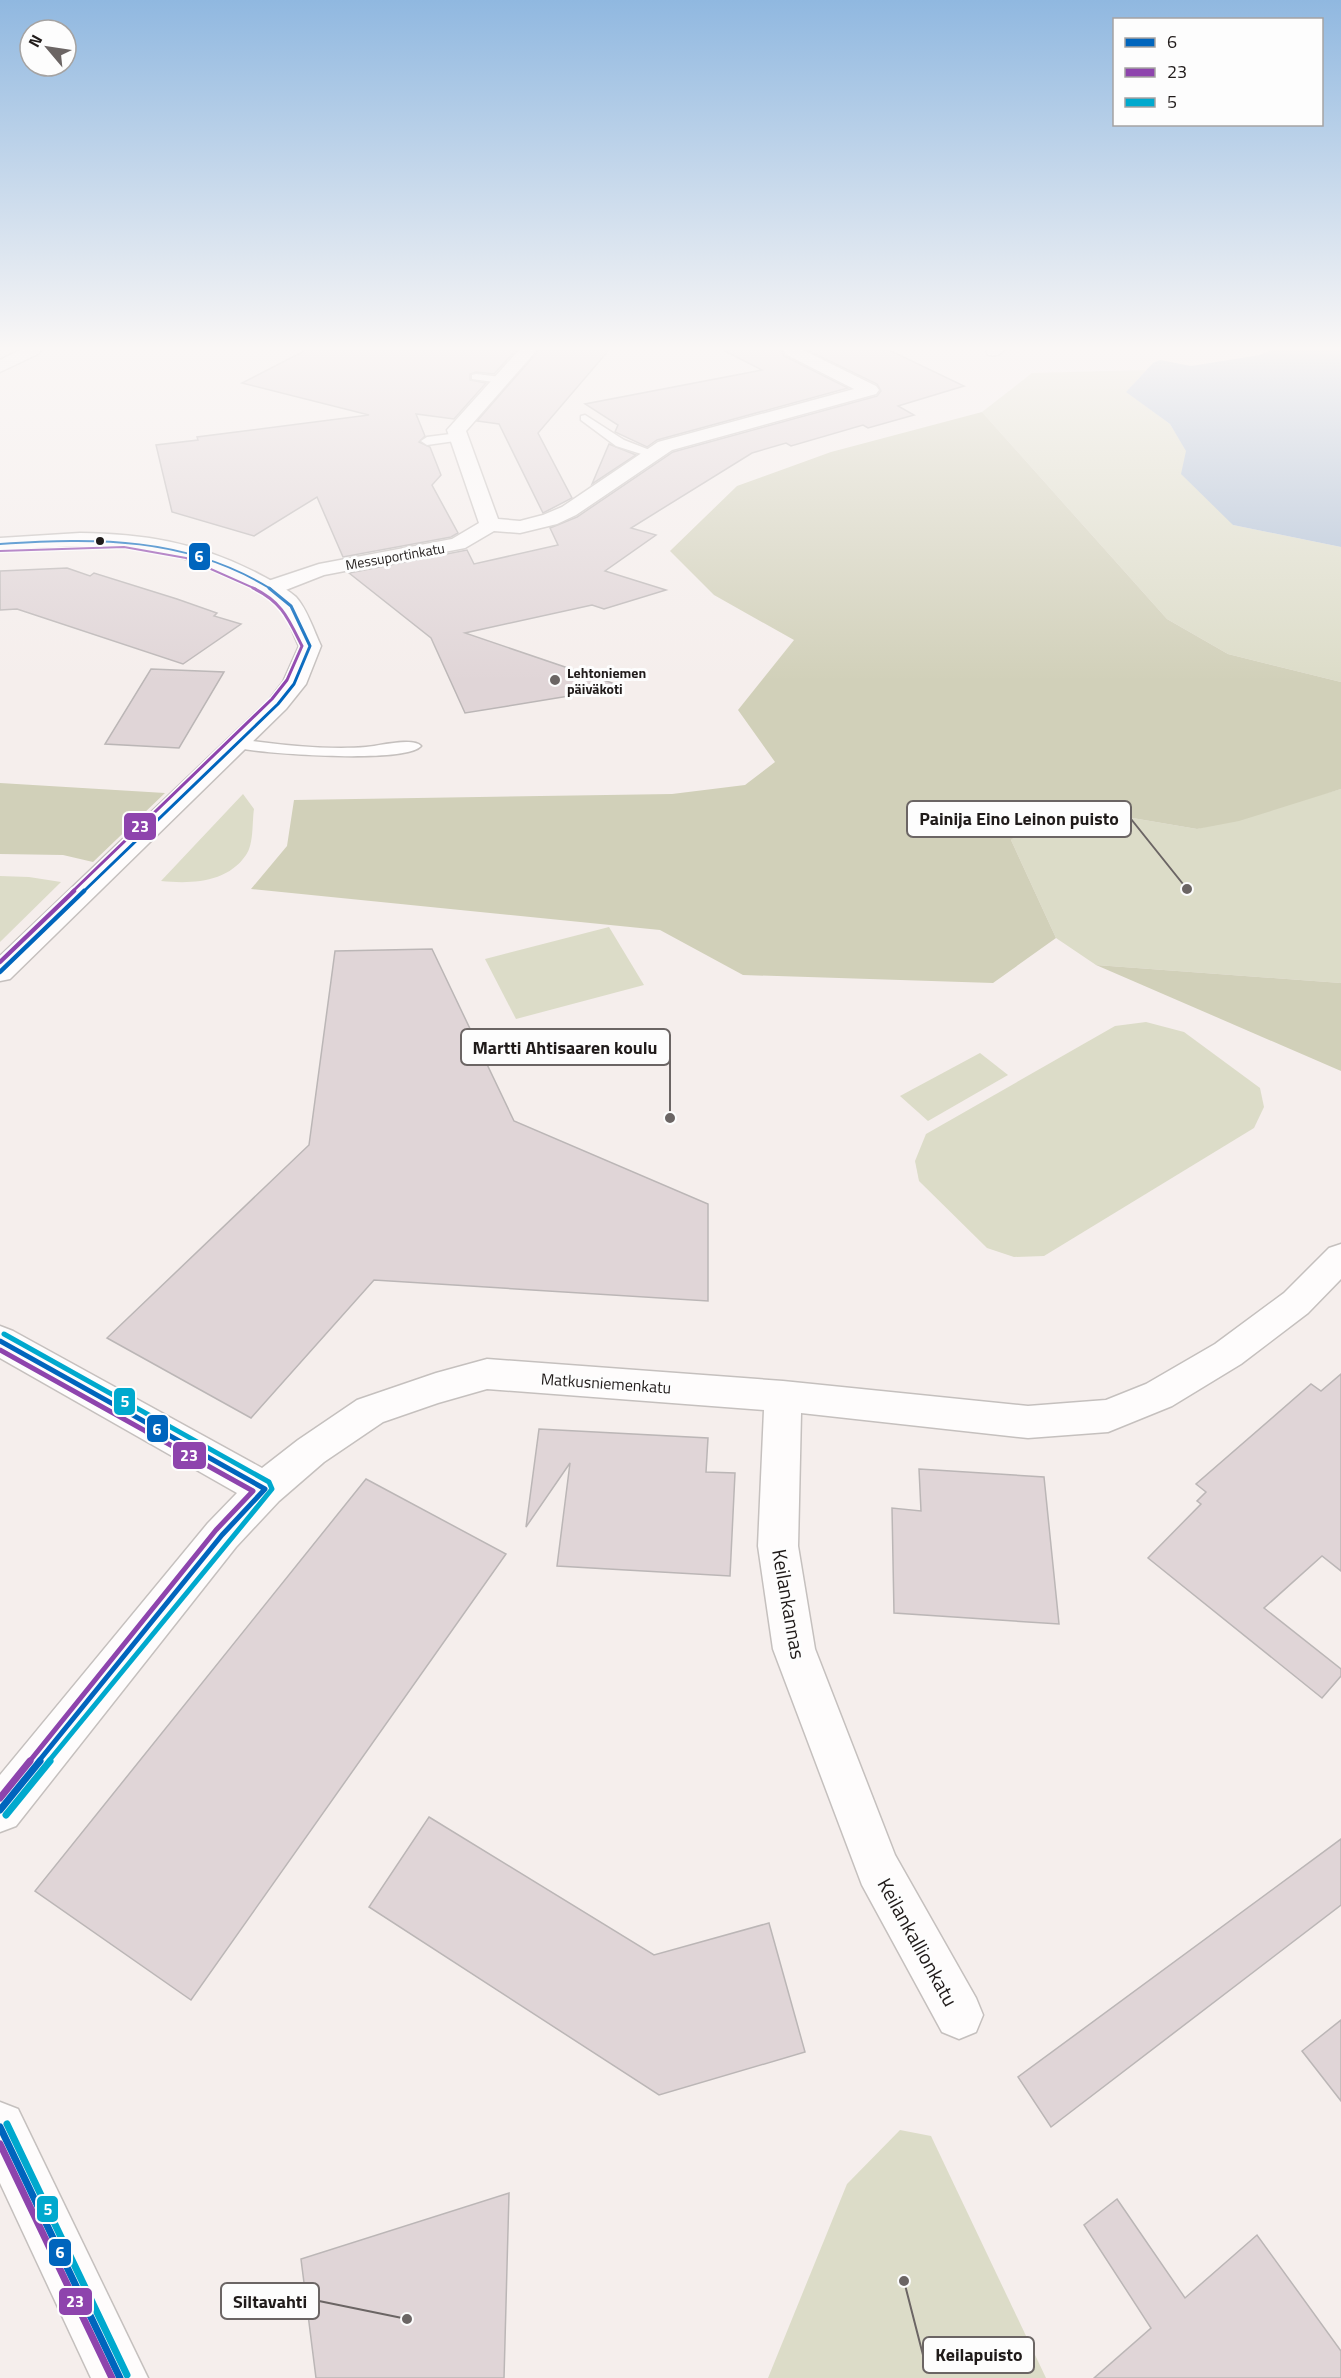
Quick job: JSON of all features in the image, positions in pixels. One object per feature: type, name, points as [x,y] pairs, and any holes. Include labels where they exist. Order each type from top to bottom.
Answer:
[{"type":"street","points":[[467,461],[490,525],[520,527],[550,520],[569,511],[644,461]]},
{"type":"street","name":"Messuportinkatu","points":[[270,588],[319,570],[458,544],[490,525]]},
{"type":"street","points":[[0,544],[80,539],[152,543],[188,551],[270,588],[289,603],[310,645],[294,684],[278,704],[0,972]]},
{"type":"street","name":"Matkusniemenkatu","points":[[0,1810],[222,1535],[265,1489],[311,1451],[370,1411],[436,1388],[487,1374],[783,1396],[1028,1422],[1108,1416],[1159,1395],[1228,1354],[1296,1303],[1341,1257]]},
{"type":"street","points":[[0,1341],[265,1489]]},
{"type":"street","name":"Keilankannas","points":[[783,1396],[778,1546],[794,1649],[878,1869]]},
{"type":"street","name":"Keilankallionkatu","points":[[878,1869],[959,2015]]},
{"type":"street","points":[[0,2127],[120,2378]]},
{"type":"lane","points":[[239,744],[273,749],[363,752],[413,746]]},
{"type":"green space","points":[[806,461],[1026,461],[1167,619],[1228,654],[1341,682],[1341,789],[1239,821],[1197,829],[1056,805],[1011,840],[1056,938],[993,983],[743,975],[660,930],[251,889],[287,846],[294,800],[672,794],[745,785],[775,762],[738,710],[794,640],[714,595],[670,551],[737,486]]},
{"type":"green space","points":[[1026,461],[1193,461],[1233,525],[1341,547],[1341,682],[1228,654],[1167,619]]},
{"type":"green space","points":[[0,783],[165,793],[93,862],[63,855],[0,854]]},
{"type":"green space","points":[[1341,789],[1341,983],[1096,965],[1056,938],[1011,840],[1056,805],[1197,829]]},
{"type":"green space","points":[[243,794],[254,809],[249,850],[238,864],[229,871],[208,880],[161,881]]},
{"type":"green space","points":[[0,876],[29,877],[61,882],[0,942]]},
{"type":"green space","points":[[609,927],[644,985],[516,1019],[485,959]]},
{"type":"green space","points":[[1096,965],[1341,983],[1341,1071]]},
{"type":"green space","points":[[1146,1022],[1184,1032],[1260,1088],[1264,1107],[1254,1128],[1044,1256],[1014,1257],[987,1248],[919,1181],[915,1161],[926,1134],[1115,1026]]},
{"type":"green space","points":[[980,1053],[1008,1075],[928,1121],[900,1096]]},
{"type":"green space","points":[[900,2130],[931,2136],[1046,2378],[768,2378],[847,2184]]},
{"type":"water","points":[[1184,461],[1341,461],[1341,547],[1233,525],[1181,474]]},
{"type":"building","points":[[160,461],[435,461],[441,475],[432,485],[458,533],[451,537],[343,557],[317,497],[254,536],[172,512]]},
{"type":"building","points":[[517,461],[553,461],[572,498],[543,513]]},
{"type":"building","points":[[602,461],[627,461],[592,484]]},
{"type":"building","points":[[660,461],[739,461],[631,528],[656,535],[605,571],[666,590],[604,609],[592,605],[465,633],[624,687],[465,713],[431,638],[349,573],[467,550],[474,564],[558,545],[550,528],[577,517]]},
{"type":"building","points":[[67,568],[90,576],[94,573],[177,599],[217,613],[214,616],[241,624],[183,664],[17,609],[0,610],[0,571]]},
{"type":"building","points":[[151,669],[224,672],[179,748],[105,744]]},
{"type":"building","points":[[432,949],[514,1121],[708,1204],[708,1301],[374,1280],[251,1418],[107,1338],[309,1145],[335,951]]},
{"type":"building","points":[[1341,1374],[1341,1571],[1322,1556],[1264,1608],[1341,1669],[1341,1676],[1322,1698],[1148,1558],[1201,1504],[1197,1501],[1206,1492],[1196,1484],[1311,1384],[1321,1391]]},
{"type":"building","points":[[539,1429],[708,1438],[706,1472],[735,1473],[730,1576],[557,1566],[570,1463],[526,1527]]},
{"type":"building","points":[[919,1469],[1044,1477],[1059,1624],[894,1613],[892,1508],[921,1511]]},
{"type":"building","points":[[366,1479],[506,1554],[191,2000],[35,1891]]},
{"type":"building","points":[[429,1817],[654,1955],[769,1923],[805,2052],[659,2095],[369,1907]]},
{"type":"building","points":[[1341,1839],[1341,1905],[1051,2127],[1018,2077]]},
{"type":"building","points":[[1341,2020],[1341,2101],[1302,2051]]},
{"type":"building","points":[[509,2193],[504,2378],[316,2378],[301,2259]]},
{"type":"building","points":[[1117,2199],[1185,2298],[1257,2235],[1341,2351],[1341,2378],[1094,2378],[1151,2328],[1084,2225]]},
{"type":"transit line","name":"6","points":[[0,544],[93,540],[122,542],[152,545],[211,560],[253,579],[282,597],[294,611],[310,646],[294,684],[278,704],[0,972]]},
{"type":"transit line","name":"23","points":[[0,551],[124,547],[186,558],[266,594],[283,608],[302,646],[287,680],[272,699],[0,962]]},
{"type":"transit line","name":"5","points":[[4,1334],[269,1482],[272,1489],[228,1540],[6,1815]]},
{"type":"transit line","name":"6","points":[[0,1341],[265,1489],[222,1535],[0,1810]]},
{"type":"transit line","name":"23","points":[[0,1350],[253,1491],[216,1530],[0,1798]]},
{"type":"transit line","name":"5","points":[[7,2124],[127,2375]]},
{"type":"transit line","name":"6","points":[[0,2127],[120,2378]]},
{"type":"transit line","name":"23","points":[[0,2144],[112,2378]]},
{"type":"place","name":"Lehtoniemen päiväkoti","points":[[555,680]]},
{"type":"place","name":"Painija Eino Leinon puisto","points":[[1187,889]]},
{"type":"place","name":"Martti Ahtisaaren koulu","points":[[670,1118]]},
{"type":"place","name":"Keilapuisto","points":[[904,2281]]},
{"type":"place","name":"Siltavahti","points":[[407,2319]]}]
